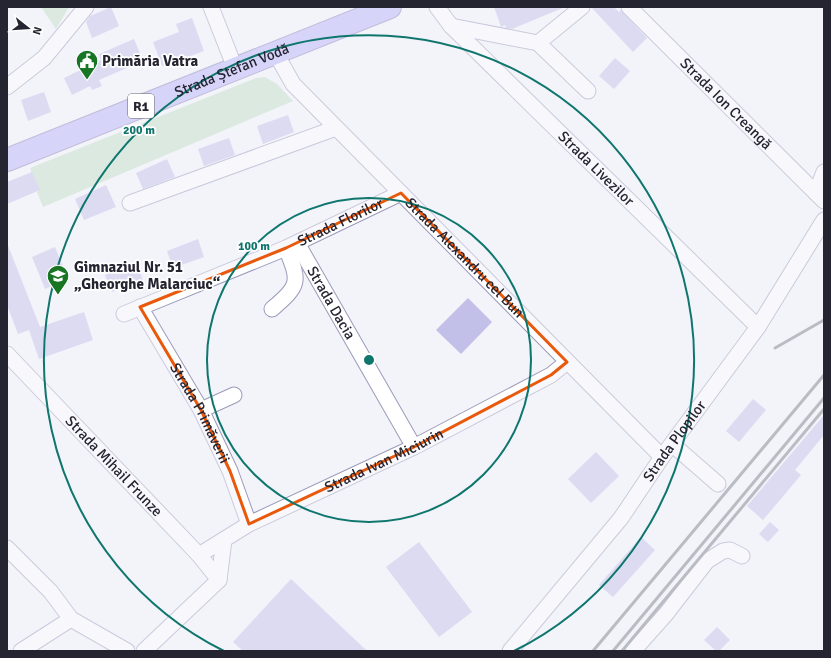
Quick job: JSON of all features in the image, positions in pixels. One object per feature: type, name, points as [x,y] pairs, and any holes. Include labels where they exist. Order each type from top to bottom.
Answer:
[{"type":"highway","name":"Strada Ștefan Vodă","points":[[7,160],[390,7]]},
{"type":"street","points":[[7,87],[44,58],[86,7]]},
{"type":"street","points":[[211,7],[235,68]]},
{"type":"street","name":"Strada Livezilor","points":[[437,7],[451,26],[758,327]]},
{"type":"street","points":[[538,43],[582,7]]},
{"type":"street","name":"Strada Ion Creangă","points":[[629,7],[820,197]]},
{"type":"street","points":[[451,26],[538,43],[588,91]]},
{"type":"street","name":"Strada Alexandru cel Bun","points":[[275,52],[293,84],[662,457]]},
{"type":"street","points":[[130,203],[336,128]]},
{"type":"street","points":[[820,197],[824,172]]},
{"type":"street","name":"Strada Florilor","points":[[124,314],[291,245],[401,193]]},
{"type":"street","name":"Strada Plopilor","points":[[510,651],[621,518],[662,457],[758,327],[824,220]]},
{"type":"street","points":[[272,309],[293,290],[295,285],[291,245]]},
{"type":"street","name":"Strada Dacia","points":[[291,245],[414,447]]},
{"type":"street","name":"Strada Primăverii","points":[[140,307],[201,410],[230,471],[249,524]]},
{"type":"street","name":"Strada Mihail Frunze","points":[[7,354],[199,555],[220,580]]},
{"type":"street","name":"Strada Ivan Miciurin","points":[[199,555],[249,524],[414,447],[551,375],[567,362]]},
{"type":"street","points":[[201,410],[234,395]]},
{"type":"street","points":[[672,444],[718,484]]},
{"type":"street","points":[[144,651],[220,580],[224,540]]},
{"type":"street","points":[[7,548],[51,592],[71,618],[127,651]]},
{"type":"street","points":[[633,651],[666,614],[707,561],[723,551],[730,550],[742,556]]},
{"type":"street","points":[[21,651],[71,618]]},
{"type":"highlighted area","points":[[401,193],[567,362],[551,375],[414,447],[249,524],[230,471],[201,410],[140,307],[286,248]]},
{"type":"green space","points":[[41,7],[69,7],[56,29]]},
{"type":"green space","points":[[265,77],[277,84],[293,101],[43,207],[37,192],[39,190],[30,168],[256,78]]},
{"type":"building","points":[[111,7],[119,26],[92,38],[86,22],[90,16]]},
{"type":"building","points":[[494,7],[565,7],[512,29],[506,28],[505,25],[501,27]]},
{"type":"building","points":[[591,7],[614,7],[619,12],[621,10],[647,38],[633,52]]},
{"type":"building","points":[[192,18],[204,51],[162,66],[153,42],[179,32],[176,24]]},
{"type":"building","points":[[134,39],[143,61],[99,80],[102,86],[92,90],[90,86],[72,95],[64,78],[101,60],[99,54]]},
{"type":"building","points":[[615,58],[630,71],[614,89],[599,76]]},
{"type":"building","points":[[44,92],[51,112],[28,121],[21,100]]},
{"type":"building","points":[[288,115],[294,132],[263,144],[257,126]]},
{"type":"building","points":[[229,138],[235,155],[204,166],[198,149]]},
{"type":"building","points":[[167,159],[175,177],[143,189],[136,173]]},
{"type":"building","points":[[32,172],[40,190],[7,204],[7,182]]},
{"type":"building","points":[[106,185],[116,207],[84,220],[75,199]]},
{"type":"building","points":[[198,239],[204,257],[173,268],[167,251]]},
{"type":"building","points":[[7,243],[40,327],[84,312],[93,340],[39,359],[29,330],[18,334],[7,305]]},
{"type":"building","points":[[55,247],[68,279],[45,289],[32,257]]},
{"type":"building","points":[[137,263],[143,281],[112,292],[105,275]]},
{"type":"building","points":[[468,298],[492,322],[461,354],[436,330]]},
{"type":"building","points":[[753,399],[766,410],[739,442],[726,431]]},
{"type":"building","points":[[824,415],[824,435],[795,470],[801,475],[763,520],[747,506]]},
{"type":"building","points":[[596,452],[619,476],[591,503],[568,479]]},
{"type":"building","points":[[770,522],[779,530],[768,542],[759,534]]},
{"type":"building","points":[[641,537],[655,550],[613,597],[599,585]]},
{"type":"building","points":[[419,542],[472,612],[439,637],[386,567]]},
{"type":"building","points":[[291,579],[367,651],[243,651],[233,642]]},
{"type":"building","points":[[717,627],[730,640],[719,651],[716,651],[704,640]]},
{"type":"railway","points":[[775,348],[824,320]]},
{"type":"railway","points":[[593,651],[824,375]]},
{"type":"railway","points":[[613,651],[824,398]]},
{"type":"railway","points":[[622,651],[824,409]]},
{"type":"place","name":"Primăria Vatra","points":[[87,80]]},
{"type":"place","name":"Gimnaziul Nr. 51 „Gheorghe Malarciuc“","points":[[58,296]]}]
